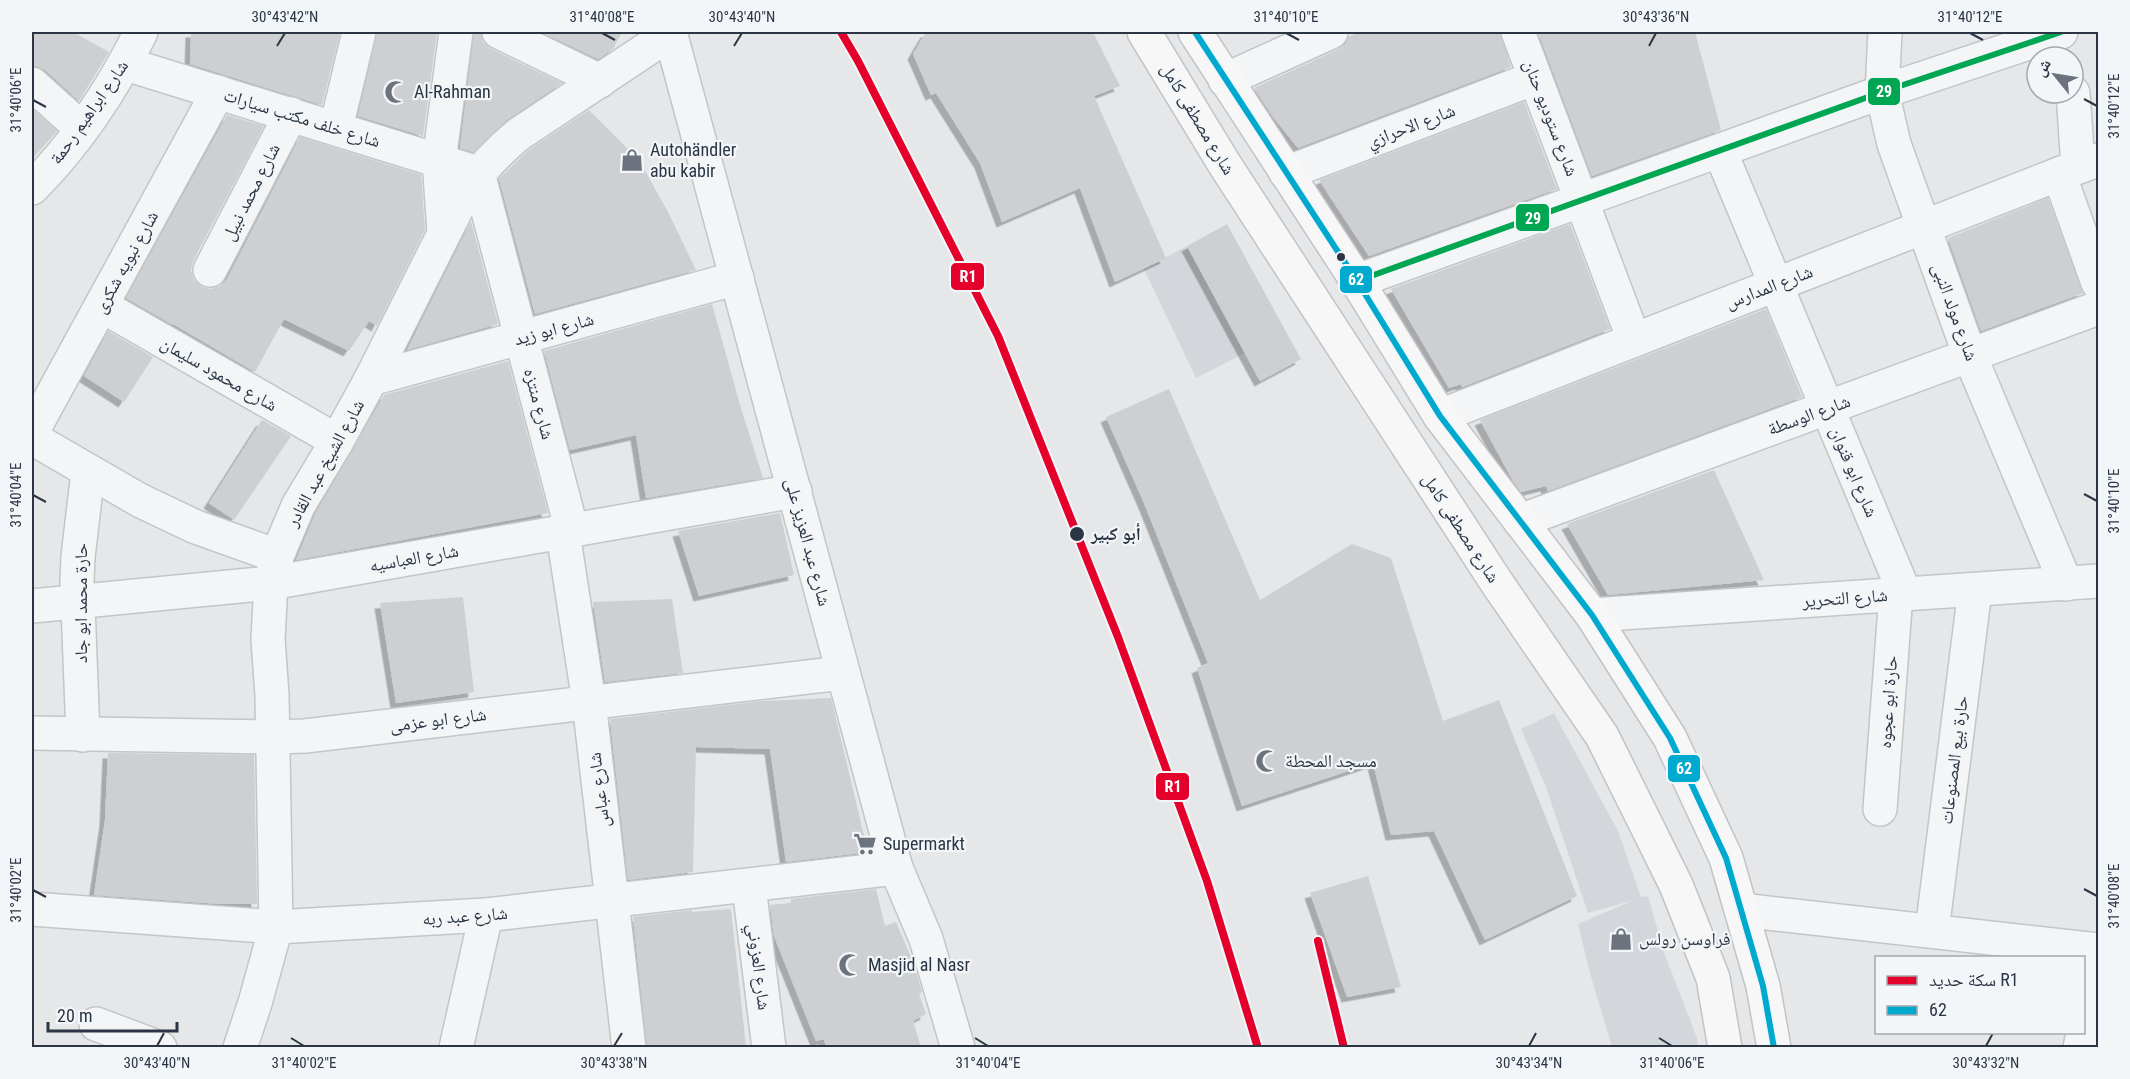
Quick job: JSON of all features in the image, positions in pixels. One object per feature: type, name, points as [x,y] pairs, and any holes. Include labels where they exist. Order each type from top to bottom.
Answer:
[{"type":"main road","name":"شارع مصطفى كامل","points":[[1144,32],[1238,185],[1497,583],[1602,736],[1676,885],[1713,978],[1725,1047]]},
{"type":"main road","points":[[1195,32],[1357,281],[1440,416],[1592,615],[1670,738],[1726,858],[1763,986],[1774,1047]]},
{"type":"street","name":"شارع ابراهيم رحمة","points":[[32,188],[82,129],[126,64],[141,32]]},
{"type":"street","points":[[336,128],[359,32]]},
{"type":"street","points":[[444,231],[439,161],[456,32]]},
{"type":"street","points":[[499,32],[600,81]]},
{"type":"street","name":"شارع الشيخ عبد القادر","points":[[240,1047],[276,927],[273,737],[268,639],[274,569],[298,506],[371,379],[444,231],[478,173],[497,152],[519,134],[671,32]]},
{"type":"street","name":"شارع عبد العزيز على","points":[[671,32],[896,868],[926,939],[958,1047]]},
{"type":"street","name":"شارع ستوديو حنان","points":[[1518,32],[1634,340]]},
{"type":"street","name":"شارع مولد النبى","points":[[1885,32],[1882,92],[1894,144],[1970,356],[2066,584]]},
{"type":"street","points":[[1225,80],[1317,34]]},
{"type":"street","points":[[1357,281],[1882,92],[2060,37]]},
{"type":"street","name":"شارع خلف مكتب سيارات","points":[[126,64],[478,173]]},
{"type":"street","name":"شارع الاحرازي","points":[[1286,173],[1535,78]]},
{"type":"street","points":[[32,84],[82,129]]},
{"type":"street","name":"شارع نبويه شكرى","points":[[32,432],[219,92]]},
{"type":"street","points":[[2074,105],[2078,167],[2098,282]]},
{"type":"street","name":"شارع محمد نبيل","points":[[210,270],[291,114]]},
{"type":"street","name":"شارع ابو قنوان","points":[[1720,151],[1827,408],[1900,594]]},
{"type":"street","name":"شارع المدارس","points":[[1440,416],[2078,167]]},
{"type":"street","name":"شارع منتزه","points":[[478,173],[568,532]]},
{"type":"street","name":"شارع ابو زيد","points":[[371,379],[737,278]]},
{"type":"street","name":"شارع محمود سليمان","points":[[102,306],[337,441]]},
{"type":"street","name":"شارع الوسطة","points":[[1520,521],[2098,309]]},
{"type":"street","points":[[32,438],[87,472],[274,569]]},
{"type":"street","name":"حارة محمد ابو جاد","points":[[83,735],[77,602],[78,557],[87,472]]},
{"type":"street","name":"شارع العباسيه","points":[[32,606],[77,602],[274,569],[568,532],[795,491]]},
{"type":"street","name":"شارع عباس","points":[[568,532],[629,1047]]},
{"type":"street","name":"شارع التحرير","points":[[1592,615],[2098,581]]},
{"type":"street","name":"حارة بيع المصنوعات","points":[[1932,931],[1975,590]]},
{"type":"street","name":"حارة ابو عجوه","points":[[1880,809],[1900,594]]},
{"type":"street","name":"شارع ابو عزمى","points":[[32,733],[305,736],[842,673]]},
{"type":"street","name":"شارع عبد ربه","points":[[32,909],[276,927],[486,915],[749,887],[896,868]]},
{"type":"street","name":"شارع العزوني","points":[[749,887],[770,1047]]},
{"type":"street","points":[[1741,910],[2098,950]]},
{"type":"street","points":[[456,1047],[486,915]]},
{"type":"street","points":[[2085,1023],[2098,961]]},
{"type":"street","points":[[96,1024],[160,1047]]},
{"type":"shaded area","points":[[1187,246],[1245,353],[1196,378],[1144,269]]},
{"type":"shaded area","points":[[1554,713],[1618,831],[1641,897],[1648,896],[1665,955],[1697,1038],[1698,1047],[1612,1047],[1578,924],[1634,900],[1588,913],[1546,787],[1521,729]]},
{"type":"building","points":[[32,32],[73,32],[109,52],[79,101],[45,70],[32,66]]},
{"type":"building","points":[[191,32],[340,32],[322,105],[190,64]]},
{"type":"building","name":"Al-Rahman","points":[[377,32],[437,32],[423,136],[358,116]]},
{"type":"building","points":[[474,32],[481,32],[483,42],[491,49],[562,83],[507,120],[473,152],[460,148]]},
{"type":"building","points":[[541,32],[622,32],[613,49],[598,59]]},
{"type":"building","points":[[926,32],[1093,32],[1120,86],[1094,96],[1166,258],[1115,282],[1080,188],[1002,222],[980,163],[936,93],[931,95],[913,54]]},
{"type":"building","points":[[1360,32],[1500,32],[1511,67],[1298,148],[1273,117],[1254,88],[1339,49],[1346,43],[1348,37]]},
{"type":"building","points":[[1538,32],[1695,32],[1721,130],[1592,176]]},
{"type":"building","points":[[1524,102],[1557,189],[1369,256],[1319,180]]},
{"type":"building","points":[[32,109],[57,131],[32,159]]},
{"type":"building","points":[[589,110],[639,160],[668,212],[696,270],[535,314],[499,179],[530,149]]},
{"type":"building","points":[[227,115],[264,126],[193,261],[191,270],[194,280],[202,287],[211,289],[220,286],[227,279],[300,137],[421,175],[425,230],[377,326],[369,321],[349,351],[284,319],[255,372],[126,298]]},
{"type":"building","points":[[2048,198],[2083,293],[1981,331],[1948,238]]},
{"type":"building","points":[[471,221],[498,324],[407,350]]},
{"type":"building","points":[[1227,224],[1301,359],[1260,381],[1187,246]]},
{"type":"building","points":[[1570,224],[1610,329],[1462,387],[1461,384],[1449,388],[1391,289]]},
{"type":"building","points":[[712,304],[763,478],[646,498],[636,435],[570,450],[544,351]]},
{"type":"building","points":[[1766,309],[1802,397],[1548,491],[1546,486],[1521,492],[1480,420]]},
{"type":"building","points":[[108,331],[153,357],[124,402],[84,376]]},
{"type":"building","points":[[508,361],[548,513],[296,560],[315,514],[384,395]]},
{"type":"building","points":[[1169,389],[1260,600],[1352,544],[1391,558],[1443,721],[1499,700],[1577,896],[1485,940],[1434,831],[1391,835],[1373,763],[1242,806],[1197,668],[1208,663],[1144,503],[1106,417]]},
{"type":"building","points":[[262,420],[291,436],[234,520],[209,503]]},
{"type":"building","points":[[1714,470],[1764,580],[1608,595],[1567,524]]},
{"type":"building","points":[[780,513],[794,575],[699,596],[678,531]]},
{"type":"building","points":[[463,597],[474,692],[396,703],[380,603]]},
{"type":"building","points":[[672,599],[683,673],[605,682],[593,602]]},
{"type":"building","points":[[831,698],[868,852],[786,862],[770,749],[696,747],[693,872],[628,880],[610,719],[762,701]]},
{"type":"building","points":[[108,753],[254,755],[257,904],[221,904],[94,895],[105,820]]},
{"type":"building","points":[[1368,876],[1401,987],[1347,997],[1310,893]]},
{"type":"building","name":"Masjid al Nasr","points":[[876,889],[885,926],[896,922],[914,964],[922,992],[919,994],[926,1014],[913,1021],[921,1047],[826,1047],[824,1039],[816,1041],[774,936],[770,905],[791,903],[791,899]]},
{"type":"building","points":[[731,909],[746,1047],[647,1047],[633,917],[692,910],[692,912]]},
{"type":"rail line","name":"R1","points":[[841,32],[998,336],[1118,637],[1207,881],[1258,1048]]},
{"type":"rail line","name":"R1","points":[[1318,941],[1344,1048]]},
{"type":"transit line","name":"62","points":[[1195,32],[1357,281],[1440,416],[1592,615],[1670,738],[1726,858],[1763,986],[1774,1048]]},
{"type":"transit line","name":"29","points":[[1357,281],[1882,92],[2061,32]]},
{"type":"place","name":"Al-Rahman","points":[[396,92]]},
{"type":"place","name":"Autohändler abu kabir","points":[[632,160]]},
{"type":"place","name":"أبو كبير","points":[[1077,534]]},
{"type":"place","name":"مسجد المحطة","points":[[1267,761]]},
{"type":"place","name":"Supermarkt","points":[[865,844]]},
{"type":"place","name":"فراوسن رولس","points":[[1621,939]]},
{"type":"place","name":"Masjid al Nasr","points":[[850,965]]}]
